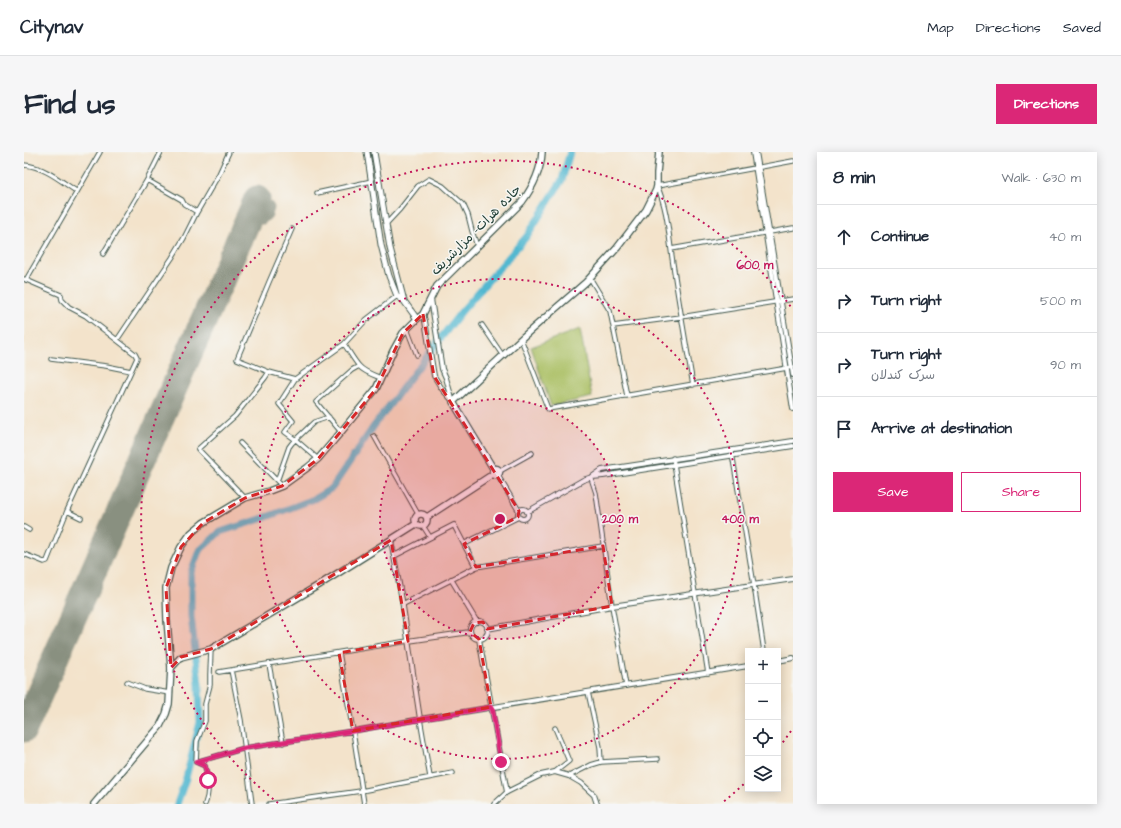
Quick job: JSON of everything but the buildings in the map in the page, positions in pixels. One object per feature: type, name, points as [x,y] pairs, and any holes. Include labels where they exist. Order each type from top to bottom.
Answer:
[{"type":"main road","points":[[367,152],[381,245],[389,276],[397,296],[404,300]]},
{"type":"main road","points":[[374,152],[390,248],[404,300],[417,319]]},
{"type":"main road","name":"جاده هرات- مزارشریف","points":[[94,804],[160,726],[166,714],[169,704],[171,668],[166,588],[171,568],[181,547],[203,522],[245,498],[282,486],[307,468],[342,432],[376,390],[393,351],[407,329],[423,314],[437,286],[522,202],[531,191],[538,174],[542,152]]},
{"type":"main road","points":[[416,524],[423,526],[427,521],[427,517],[496,473],[454,402],[521,339],[590,278],[617,248],[646,210],[657,186],[660,152]]},
{"type":"main road","points":[[374,200],[381,200]]},
{"type":"main road","points":[[416,524],[414,519],[418,514],[424,514],[427,517]]},
{"type":"main road","points":[[171,668],[181,657],[211,649],[313,589],[416,524]]},
{"type":"street","points":[[24,554],[44,562],[47,561],[67,511],[137,358],[136,355],[86,316],[69,307],[62,300],[61,295],[25,280],[100,152]]},
{"type":"street","points":[[103,254],[147,180],[161,152]]},
{"type":"street","points":[[117,340],[184,238],[229,152]]},
{"type":"street","points":[[753,152],[793,375]]},
{"type":"street","points":[[756,152],[757,168]]},
{"type":"street","points":[[692,385],[666,214],[657,186],[793,161]]},
{"type":"street","points":[[24,165],[30,165],[41,169],[76,191]]},
{"type":"street","points":[[385,225],[418,186],[429,179],[443,186],[463,204],[468,215],[477,246]]},
{"type":"street","points":[[147,180],[182,200],[184,204],[197,212]]},
{"type":"street","points":[[317,193],[372,181]]},
{"type":"street","points":[[671,249],[793,228]]},
{"type":"street","points":[[292,229],[237,359],[269,372],[295,378]]},
{"type":"street","points":[[590,278],[610,311],[627,396]]},
{"type":"street","points":[[318,458],[285,432],[293,421],[279,404],[295,378],[344,344],[366,320],[397,296]]},
{"type":"street","points":[[431,299],[442,369],[454,402]]},
{"type":"street","points":[[613,326],[793,299]]},
{"type":"street","points":[[779,301],[793,409]]},
{"type":"street","points":[[423,314],[434,376],[442,389],[454,402]]},
{"type":"street","points":[[482,325],[503,356]]},
{"type":"street","points":[[407,329],[417,356]]},
{"type":"street","points":[[521,339],[548,409],[792,368]]},
{"type":"street","points":[[344,344],[359,366],[365,371],[381,378]]},
{"type":"street","points":[[51,359],[106,366],[131,371]]},
{"type":"street","points":[[342,432],[317,404],[317,401],[352,370],[359,366]]},
{"type":"street","points":[[245,498],[198,449],[235,416],[269,372]]},
{"type":"street","points":[[277,481],[289,447],[292,443],[314,422],[329,417]]},
{"type":"street","points":[[374,436],[418,514]]},
{"type":"street","points":[[527,512],[602,470],[793,441]]},
{"type":"street","points":[[240,444],[282,486]]},
{"type":"street","points":[[591,477],[793,446]]},
{"type":"street","points":[[732,450],[764,648]]},
{"type":"street","points":[[518,517],[519,511],[496,473],[532,453]]},
{"type":"street","points":[[674,458],[708,673]]},
{"type":"street","points":[[640,464],[641,470]]},
{"type":"street","points":[[591,477],[596,493],[612,606],[626,686]]},
{"type":"street","points":[[519,511],[522,509],[527,512]]},
{"type":"street","points":[[67,511],[81,518]]},
{"type":"street","points":[[464,544],[518,517],[524,519],[527,517],[527,512]]},
{"type":"street","points":[[394,556],[454,524],[476,566]]},
{"type":"street","points":[[423,526],[430,537]]},
{"type":"street","points":[[24,527],[29,530]]},
{"type":"street","points":[[391,540],[403,604],[430,777]]},
{"type":"street","points":[[403,604],[476,566],[603,546]]},
{"type":"street","points":[[451,579],[477,622]]},
{"type":"street","points":[[487,629],[612,606],[793,579]]},
{"type":"street","points":[[470,632],[472,624],[480,621],[485,624],[487,632],[484,637],[479,639]]},
{"type":"street","points":[[219,672],[470,632]]},
{"type":"street","points":[[470,632],[474,637],[479,639]]},
{"type":"street","points":[[479,639],[507,792]]},
{"type":"street","points":[[196,762],[197,741],[205,721],[205,704],[210,685],[211,649]]},
{"type":"street","points":[[339,653],[364,804]]},
{"type":"street","points":[[781,660],[793,658]]},
{"type":"street","points":[[269,664],[283,743]]},
{"type":"street","points":[[196,762],[245,748],[745,667]]},
{"type":"street","points":[[231,670],[241,720],[252,804]]},
{"type":"street","points":[[127,682],[145,689],[170,693]]},
{"type":"street","points":[[588,692],[600,747],[601,762]]},
{"type":"street","points":[[494,804],[507,792],[541,775],[555,772],[569,761],[555,728]]},
{"type":"street","points":[[569,776],[591,765],[601,762],[658,759]]},
{"type":"street","points":[[196,762],[205,766],[208,780],[208,796],[205,804]]},
{"type":"street","points":[[555,772],[569,776],[581,783],[594,795],[597,804]]},
{"type":"street","points":[[269,804],[362,791],[453,773]]},
{"type":"highlighted area","points":[[423,314],[434,376],[519,511],[518,517],[464,544],[476,567],[603,546],[612,606],[487,629],[483,622],[474,623],[470,632],[479,639],[491,707],[353,731],[339,653],[408,641],[391,540],[211,649],[181,657],[171,668],[166,588],[181,547],[203,523],[245,498],[282,486],[318,459],[376,389],[403,333]]},
{"type":"green space","points":[[580,329],[592,397],[551,406],[531,347]]},
{"type":"waterway","points":[[177,804],[186,778],[200,722],[199,684],[191,616],[191,572],[199,551],[220,532],[264,518],[314,499],[332,488],[374,426],[461,312],[527,236],[562,180],[570,152]]},
{"type":"taxiway","points":[[250,216],[256,219],[262,219],[267,214],[269,208],[265,203],[257,199]]},
{"type":"taxiway","points":[[51,669],[58,672]]},
{"type":"taxiway","points":[[29,699],[36,702]]},
{"type":"runway","points":[[24,729],[257,199]]},
{"type":"route","points":[[208,780],[205,766],[196,762],[245,748],[283,743],[492,707],[501,762]]}]
